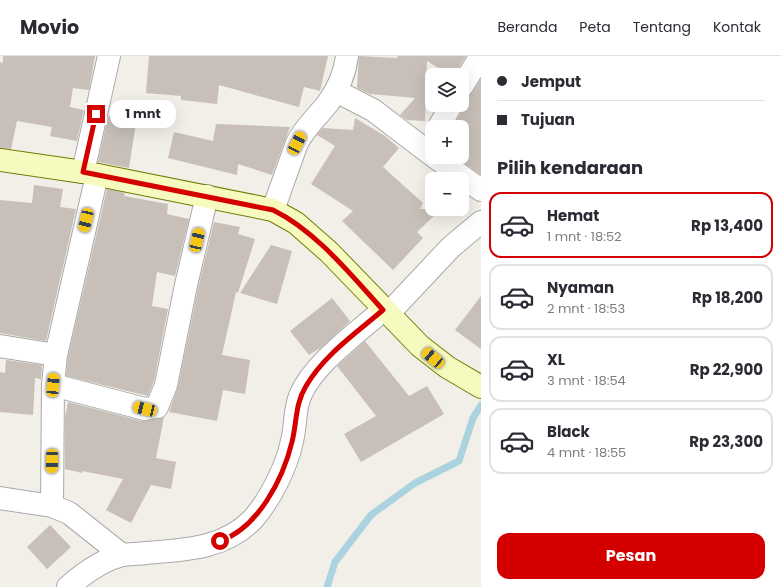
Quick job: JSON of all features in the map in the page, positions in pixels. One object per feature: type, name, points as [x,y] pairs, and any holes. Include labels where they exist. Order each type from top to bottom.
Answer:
[{"type":"street","points":[[52,506],[53,385],[56,355],[90,174],[109,56]]},
{"type":"street","points":[[273,210],[302,133],[328,103],[336,91],[343,75],[347,56]]},
{"type":"street","points":[[469,75],[481,56]]},
{"type":"street","points":[[336,91],[373,110],[425,146]]},
{"type":"street","points":[[0,160],[90,174],[273,210],[296,223],[329,252],[386,312],[433,358],[473,382]]},
{"type":"street","points":[[448,164],[481,190]]},
{"type":"street","points":[[53,385],[145,409],[157,407],[166,385],[186,285],[207,196]]},
{"type":"street","points":[[68,587],[97,565],[122,556],[197,548],[231,537],[253,519],[276,486],[292,442],[300,396],[306,385],[321,365],[386,312],[450,247],[481,222]]},
{"type":"street","points":[[0,346],[56,355]]},
{"type":"street","points":[[0,498],[52,506],[69,513],[122,556]]},
{"type":"building","points":[[3,56],[95,56],[89,90],[73,88],[70,107],[84,110],[77,141],[50,136],[52,127],[17,121],[11,149],[0,148],[0,62],[3,63]]},
{"type":"building","points":[[149,56],[328,56],[320,91],[304,87],[299,107],[219,85],[217,104],[181,100],[181,96],[146,93]]},
{"type":"building","points":[[359,56],[397,58],[398,56],[466,56],[458,68],[438,68],[427,61],[427,68],[425,68],[425,121],[407,120],[400,115],[415,98],[370,94],[357,88]]},
{"type":"building","points":[[481,79],[481,175],[466,164],[469,164],[469,120],[457,120],[461,112],[469,112],[469,96]]},
{"type":"building","points":[[108,116],[136,123],[129,168],[98,162]]},
{"type":"building","points":[[355,118],[385,136],[399,148],[383,167],[423,203],[420,209],[425,209],[425,216],[434,216],[417,232],[423,238],[393,270],[342,221],[353,211],[311,184],[335,146],[317,135],[323,128],[353,130]]},
{"type":"building","points":[[216,124],[290,127],[272,175],[238,164],[237,175],[168,158],[174,132],[213,141]]},
{"type":"building","points":[[34,185],[63,189],[60,207],[76,209],[46,341],[0,333],[0,200],[32,203]]},
{"type":"building","points":[[107,189],[125,193],[124,196],[168,204],[167,214],[189,219],[175,276],[157,272],[152,306],[168,309],[154,381],[148,396],[66,376],[68,357]]},
{"type":"building","points":[[214,222],[240,227],[238,234],[255,239],[238,293],[236,292],[222,355],[250,360],[245,394],[223,390],[217,421],[169,412],[178,387],[198,288]]},
{"type":"building","points":[[271,245],[292,251],[277,304],[240,293]]},
{"type":"building","points":[[481,296],[481,349],[455,330]]},
{"type":"building","points":[[332,298],[350,321],[322,347],[309,355],[290,331]]},
{"type":"building","points":[[365,341],[409,396],[427,386],[444,414],[361,462],[344,434],[376,416],[337,366]]},
{"type":"building","points":[[6,360],[42,365],[41,379],[35,378],[33,415],[0,412],[0,372],[5,373]]},
{"type":"building","points":[[68,402],[142,421],[164,417],[156,458],[176,462],[171,489],[151,485],[131,523],[106,510],[123,479],[65,469],[65,417]]},
{"type":"building","points":[[50,525],[71,547],[47,569],[27,547]]},
{"type":"waterway","points":[[327,587],[335,562],[371,515],[415,483],[459,461],[473,418],[481,405]]},
{"type":"route","points":[[96,114],[83,172],[273,210],[296,223],[329,252],[383,310],[321,365],[306,385],[300,396],[297,408],[292,442],[276,486],[253,519],[231,537],[220,541]]}]
